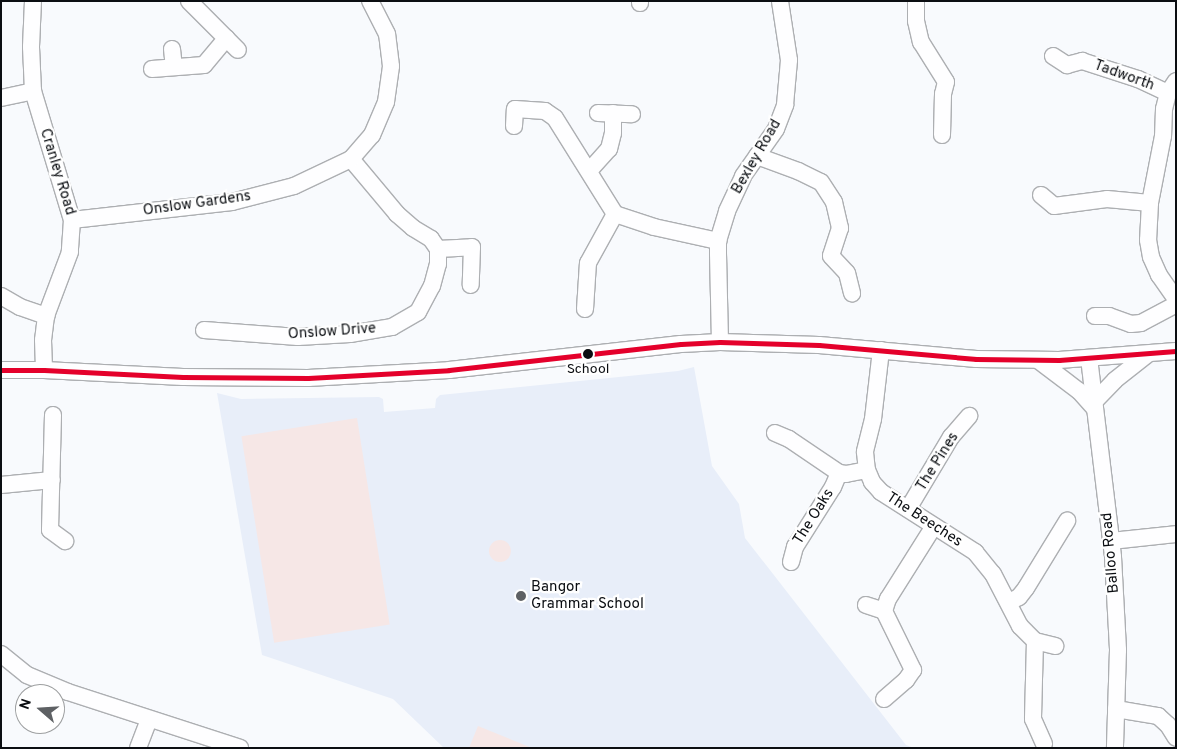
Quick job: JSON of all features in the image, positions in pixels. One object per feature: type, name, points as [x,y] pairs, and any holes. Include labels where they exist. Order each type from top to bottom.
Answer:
[{"type":"street","name":"Cranley Road","points":[[33,1],[31,47],[33,91],[72,220],[70,252],[46,316],[43,340],[44,370]]},
{"type":"street","points":[[152,70],[204,66],[232,44],[189,1]]},
{"type":"street","name":"Onslow Gardens","points":[[72,220],[232,202],[294,186],[351,160],[372,135],[386,102],[391,66],[387,34],[370,1]]},
{"type":"street","name":"Bexley Road","points":[[720,342],[718,241],[727,210],[743,176],[776,129],[785,104],[789,60],[780,1]]},
{"type":"street","points":[[916,1],[916,20],[921,42],[946,82],[943,94],[942,135]]},
{"type":"street","points":[[172,49],[174,67]]},
{"type":"street","name":"Tadworth","points":[[1053,56],[1067,65],[1082,61],[1138,79],[1172,87],[1164,109],[1163,136],[1150,203],[1148,240],[1151,257],[1159,275],[1176,299]]},
{"type":"street","points":[[1,98],[33,91]]},
{"type":"street","points":[[514,126],[515,109],[545,111],[555,118],[614,214],[654,227],[718,241]]},
{"type":"street","points":[[589,171],[609,149],[613,134],[606,113],[632,114]]},
{"type":"street","points":[[757,156],[798,171],[821,182],[834,202],[840,228],[831,256],[847,273],[852,292]]},
{"type":"street","points":[[351,160],[397,214],[413,228],[431,239],[438,249],[472,247],[470,285]]},
{"type":"street","points":[[1041,195],[1054,206],[1107,200],[1150,203]]},
{"type":"street","points":[[584,309],[588,263],[614,214]]},
{"type":"street","name":"Onslow Drive","points":[[204,330],[298,337],[350,334],[392,327],[418,312],[432,286],[438,264],[438,249]]},
{"type":"street","points":[[1,296],[20,307],[46,316]]},
{"type":"street","points":[[1095,316],[1109,316],[1131,324],[1141,323],[1176,304]]},
{"type":"street","points":[[1,370],[44,370],[183,377],[308,378],[450,370],[682,344],[720,342],[819,345],[976,359],[1038,360],[1089,358],[1176,351]]},
{"type":"street","points":[[775,433],[797,444],[839,473],[846,474],[867,470],[865,452],[873,419],[881,350]]},
{"type":"street","points":[[1038,360],[1079,391],[1095,406],[1115,380],[1148,354]]},
{"type":"street","name":"Balloo Road","points":[[1089,358],[1111,541],[1118,650],[1115,748]]},
{"type":"street","points":[[53,415],[50,447],[52,480],[50,530],[65,541]]},
{"type":"street","name":"The Pines","points":[[908,509],[951,437],[969,416]]},
{"type":"street","name":"The Beeches","points":[[867,470],[872,482],[881,492],[975,552],[993,574],[1020,626],[1035,641]]},
{"type":"street","name":"The Oaks","points":[[791,562],[795,547],[833,487],[839,473]]},
{"type":"street","points":[[1,486],[52,480]]},
{"type":"street","points":[[1009,602],[1019,597],[1026,588],[1067,521]]},
{"type":"street","points":[[884,699],[906,680],[913,670],[884,611],[888,599],[934,526]]},
{"type":"street","points":[[1111,541],[1175,530]]},
{"type":"street","points":[[866,606],[884,611]]},
{"type":"street","points":[[1044,744],[1033,718],[1035,641],[1055,646]]},
{"type":"street","points":[[1,654],[27,675],[148,719],[240,748]]},
{"type":"street","points":[[1116,709],[1158,716],[1168,725],[1176,738]]},
{"type":"street","points":[[138,748],[148,719]]},
{"type":"shaded area","name":"Bangor Grammar School","points":[[694,367],[712,466],[739,504],[745,538],[906,745],[914,748],[444,748],[393,699],[262,655],[217,393],[241,399],[379,397],[383,399],[384,412],[435,408],[436,399],[440,395],[678,371]]},
{"type":"shaded area","points":[[357,418],[390,624],[274,643],[241,436]]},
{"type":"shaded area","points":[[496,540],[504,540],[511,547],[511,555],[504,562],[496,562],[489,555],[489,547]]},
{"type":"shaded area","points":[[478,726],[532,748],[469,748]]},
{"type":"transit line","points":[[1,370],[44,370],[183,377],[308,378],[449,370],[681,344],[720,342],[819,345],[976,359],[1059,360],[1176,351]]},
{"type":"place","name":"School","points":[[588,354]]},
{"type":"place","name":"Bangor Grammar School","points":[[521,596]]}]
